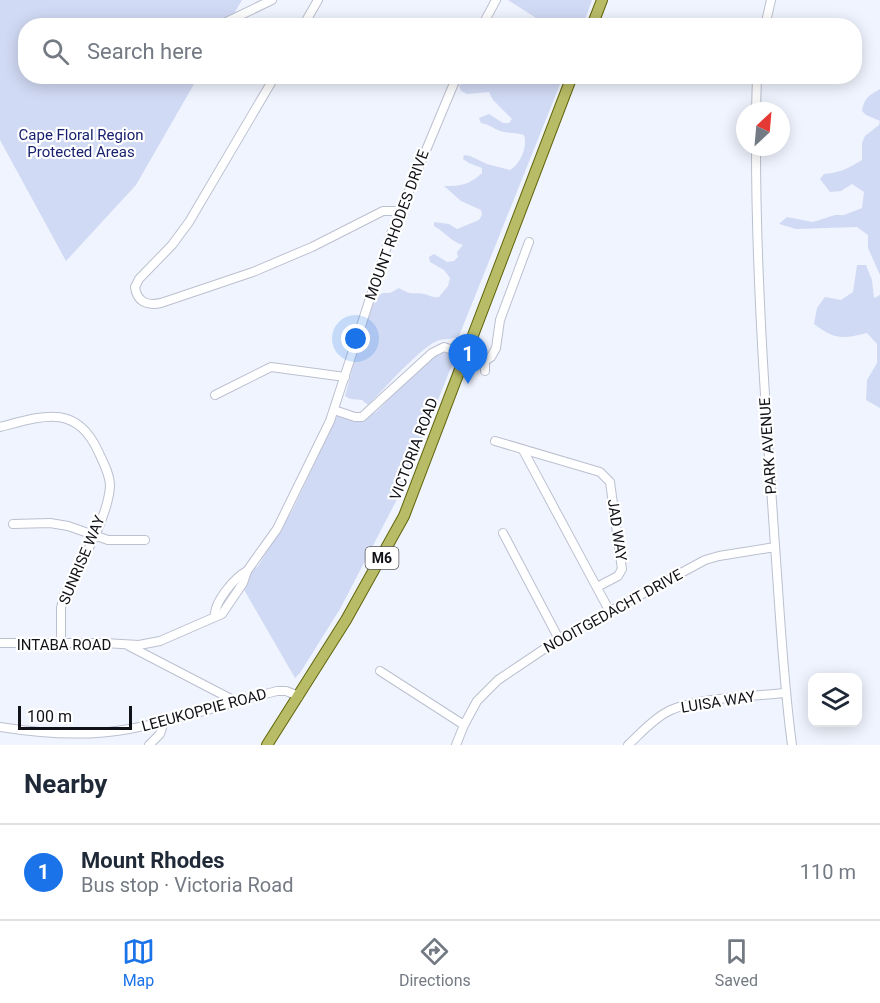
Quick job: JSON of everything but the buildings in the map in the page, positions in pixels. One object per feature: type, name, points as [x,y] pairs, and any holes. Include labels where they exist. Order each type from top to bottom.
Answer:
[{"type":"main road","points":[[595,18],[602,0]]},
{"type":"main road","name":"VICTORIA ROAD","points":[[267,745],[378,564],[404,516],[569,84]]},
{"type":"street","points":[[235,18],[272,0]]},
{"type":"street","points":[[308,18],[318,0]]},
{"type":"street","points":[[486,18],[496,0]]},
{"type":"street","points":[[767,18],[771,0]]},
{"type":"street","points":[[269,84],[189,222],[172,245],[136,284],[136,292],[145,304],[161,303],[253,272],[312,247],[383,211],[400,211]]},
{"type":"street","name":"MOUNT RHODES DRIVE","points":[[247,571],[277,529],[334,410],[400,211],[454,84]]},
{"type":"street","points":[[756,84],[756,102]]},
{"type":"street","name":"PARK AVENUE","points":[[756,156],[761,325],[785,693],[792,745]]},
{"type":"street","points":[[485,361],[491,357],[496,348],[500,320],[529,242]]},
{"type":"street","points":[[334,410],[362,417],[437,350],[448,348],[485,361]]},
{"type":"street","points":[[485,361],[485,371]]},
{"type":"street","points":[[215,395],[271,367],[345,377]]},
{"type":"street","name":"SUNRISE WAY","points":[[0,428],[40,416],[59,417],[79,425],[91,436],[108,472],[110,486],[102,517],[64,596],[61,608],[61,644]]},
{"type":"street","name":"JAD WAY","points":[[495,441],[600,472],[610,482],[622,569],[618,576],[597,587]]},
{"type":"street","points":[[524,450],[610,612]]},
{"type":"street","points":[[13,524],[50,523],[68,526],[94,536],[124,541],[145,540]]},
{"type":"street","points":[[503,533],[559,639]]},
{"type":"street","name":"NOOITGEDACHT DRIVE","points":[[456,745],[464,725],[485,692],[498,680],[559,639],[705,560],[775,547]]},
{"type":"street","name":"INTABA ROAD","points":[[0,644],[104,643],[129,646],[160,641],[215,616],[216,608],[235,577],[247,571]]},
{"type":"street","name":"INTABA ROAD","points":[[129,646],[236,701]]},
{"type":"street","points":[[380,671],[464,725]]},
{"type":"street","name":"LEEUKOPPIE ROAD","points":[[0,727],[40,733],[113,732],[164,722],[281,690],[299,696]]},
{"type":"street","name":"LUISA WAY","points":[[628,745],[657,718],[678,706],[785,693]]},
{"type":"street","points":[[149,745],[160,734],[164,722]]},
{"type":"green space","name":"Cape Floral Region Protected Areas","points":[[0,0],[242,0],[231,18],[18,18],[18,84],[194,84],[136,185],[66,261],[0,140]]},
{"type":"green space","points":[[508,0],[592,0],[586,18],[536,18]]},
{"type":"green space","points":[[560,84],[459,336],[440,340],[430,345],[368,405],[362,400],[345,396],[360,340],[376,297],[399,288],[409,293],[439,297],[448,286],[450,278],[444,270],[430,262],[429,257],[434,254],[447,262],[454,261],[463,245],[434,226],[434,222],[449,224],[457,229],[479,220],[482,215],[481,210],[461,201],[444,186],[464,184],[482,173],[482,168],[463,159],[464,155],[510,170],[517,164],[525,145],[524,135],[501,131],[481,123],[479,118],[489,114],[503,123],[509,123],[512,119],[493,100],[489,92],[467,94],[461,91],[459,85]]},
{"type":"green space","points":[[880,89],[880,121],[862,111],[868,97]]},
{"type":"green space","points":[[880,121],[880,275],[868,248],[868,235],[857,227],[796,229],[779,224],[787,217],[813,222],[862,208],[864,192],[852,184],[841,191],[830,192],[820,179],[824,174],[844,170],[862,160],[862,143],[865,136],[879,125]]},
{"type":"green space","points":[[857,265],[866,265],[872,280],[874,298],[880,295],[880,408],[866,400],[867,380],[877,363],[877,344],[867,333],[839,337],[814,324],[817,308],[825,297],[841,300],[853,292]]},
{"type":"green space","points":[[442,350],[452,354],[453,362],[405,484],[340,609],[295,678],[239,581],[258,566],[293,509],[337,416],[359,421],[376,412],[431,356]]},
{"type":"place","name":"Mount Rhodes","points":[[468,384]]}]
